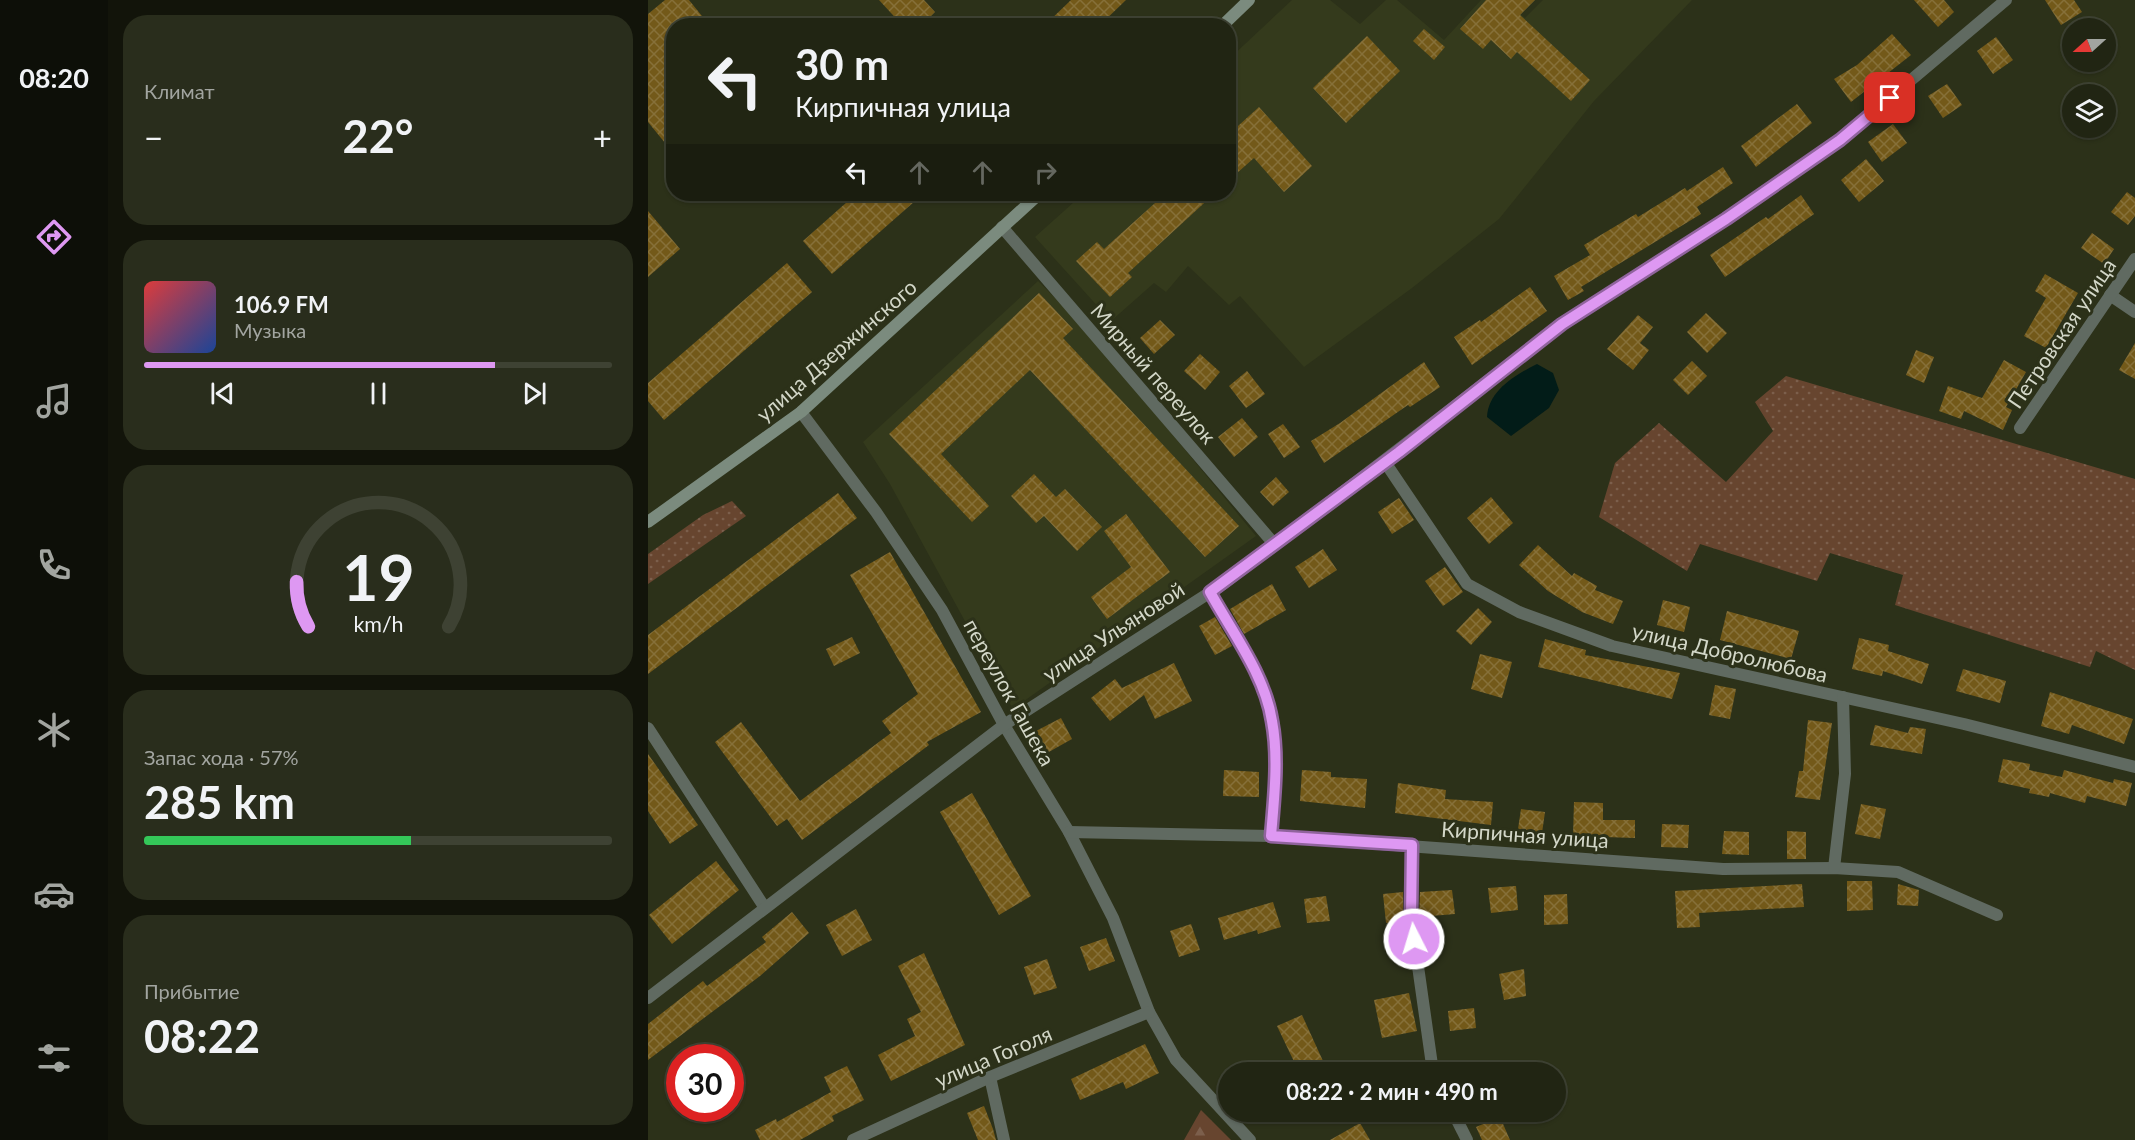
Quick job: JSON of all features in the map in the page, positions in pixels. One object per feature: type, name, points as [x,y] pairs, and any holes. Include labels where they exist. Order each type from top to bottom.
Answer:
[{"type":"main road","points":[[1230,18],[1249,0]]},
{"type":"main road","name":"улица Дзержинского","points":[[648,522],[801,412],[1031,201]]},
{"type":"street","name":"улица Ульяновой","points":[[648,998],[1004,725],[1210,592],[1385,462],[1562,324],[1726,219],[1840,140],[2006,0]]},
{"type":"street","name":"Мирный переулок","points":[[1002,227],[1275,545]]},
{"type":"street","name":"Петровская улица","points":[[2020,428],[2135,259]]},
{"type":"street","points":[[2110,296],[2135,312]]},
{"type":"street","name":"переулок Гашека","points":[[801,412],[876,512],[942,610],[1004,725],[1069,832],[1113,918],[1149,1011],[1176,1060],[1250,1140]]},
{"type":"street","name":"улица Добролюбова","points":[[1385,462],[1467,584],[1519,612],[1612,646],[1843,697],[2135,767]]},
{"type":"street","points":[[1210,592],[1258,678],[1272,720],[1275,776],[1271,836]]},
{"type":"street","points":[[1834,868],[1845,774],[1843,697]]},
{"type":"street","points":[[648,728],[765,908]]},
{"type":"street","name":"Кирпичная улица","points":[[1069,832],[1271,836],[1722,869],[1834,868],[1898,872],[1997,915]]},
{"type":"street","points":[[1412,845],[1411,917],[1432,1062]]},
{"type":"street","name":"улица Гоголя","points":[[853,1140],[990,1077],[1149,1011]]},
{"type":"street","points":[[990,1077],[1004,1140]]},
{"type":"street","points":[[1458,1122],[1467,1140]]},
{"type":"shaded area","points":[[1292,0],[1330,0],[1360,24],[1386,0],[1397,0],[1444,40],[1481,0],[1506,0],[1525,18],[1543,0],[1692,0],[1594,101],[1499,219],[1412,288],[1304,367],[1240,296],[1229,305],[1188,266],[1166,292],[1154,283],[1111,321],[1035,237],[1075,201],[1236,201],[1236,52]]},
{"type":"shaded area","points":[[1038,281],[1084,327],[1256,536],[1013,709],[890,484],[863,442]]},
{"type":"green space","points":[[1786,376],[2135,479],[2135,670],[2096,651],[2090,667],[1895,605],[1903,575],[1830,553],[1817,581],[1700,544],[1687,571],[1599,517],[1615,463],[1659,423],[1726,482],[1773,431],[1755,402]]},
{"type":"green space","points":[[732,501],[746,516],[648,584],[648,554],[703,515]]},
{"type":"green space","points":[[1201,1110],[1231,1140],[1184,1140]]},
{"type":"water","points":[[1537,364],[1553,373],[1559,390],[1549,408],[1511,436],[1487,417],[1492,399],[1504,385]]},
{"type":"building","points":[[665,0],[689,0],[704,18],[666,18],[666,144],[648,122],[648,14]]},
{"type":"building","points":[[879,0],[924,0],[935,12],[929,18],[896,18]]},
{"type":"building","points":[[1071,0],[1126,0],[1107,18],[1052,18]]},
{"type":"building","points":[[1486,0],[1535,0],[1520,15],[1590,80],[1571,101],[1517,52],[1511,59],[1491,40],[1483,49],[1460,29]]},
{"type":"building","points":[[1914,0],[1944,0],[1954,12],[1938,27]]},
{"type":"building","points":[[2045,0],[2074,0],[2082,12],[2072,18],[2062,18],[2061,25]]},
{"type":"building","points":[[1424,29],[1445,47],[1434,60],[1413,41]]},
{"type":"building","points":[[1892,34],[1911,55],[1851,102],[1834,79],[1857,65]]},
{"type":"building","points":[[1367,36],[1400,71],[1346,123],[1313,88]]},
{"type":"building","points":[[1996,37],[2013,60],[1993,74],[1977,51]]},
{"type":"building","points":[[1947,84],[1962,105],[1943,118],[1928,96]]},
{"type":"building","points":[[1797,104],[1812,123],[1756,167],[1741,146]]},
{"type":"building","points":[[1259,107],[1312,166],[1284,192],[1254,158],[1236,174],[1236,128]]},
{"type":"building","points":[[1893,124],[1907,143],[1882,162],[1868,142]]},
{"type":"building","points":[[1866,159],[1884,181],[1859,202],[1841,180]]},
{"type":"building","points":[[1723,167],[1733,183],[1697,207],[1701,214],[1581,287],[1584,291],[1568,300],[1554,276],[1590,255],[1584,245],[1636,214],[1638,217],[1685,188],[1687,191]]},
{"type":"building","points":[[2127,192],[2135,198],[2135,216],[2128,225],[2111,212]]},
{"type":"building","points":[[1801,195],[1814,214],[1725,277],[1710,255],[1766,217],[1768,219]]},
{"type":"building","points":[[848,201],[915,201],[832,274],[803,241]]},
{"type":"building","points":[[1157,201],[1206,201],[1128,273],[1132,277],[1110,297],[1076,261],[1097,242],[1104,249]]},
{"type":"building","points":[[648,211],[680,249],[648,277]]},
{"type":"building","points":[[2092,233],[2114,249],[2104,264],[2081,248]]},
{"type":"building","points":[[787,263],[812,292],[664,420],[648,401],[648,383]]},
{"type":"building","points":[[2045,274],[2078,293],[2046,348],[2024,336],[2046,298],[2035,291]]},
{"type":"building","points":[[1530,287],[1547,311],[1472,365],[1454,337],[1480,320],[1481,322]]},
{"type":"building","points":[[1039,293],[1073,329],[1063,338],[1239,526],[1205,557],[1030,370],[941,454],[989,506],[972,522],[889,434]]},
{"type":"building","points":[[1706,313],[1727,333],[1707,353],[1687,332]]},
{"type":"building","points":[[1638,315],[1653,327],[1640,343],[1649,350],[1633,370],[1607,349]]},
{"type":"building","points":[[1160,320],[1175,335],[1154,354],[1140,338]]},
{"type":"building","points":[[2135,343],[2135,379],[2119,370]]},
{"type":"building","points":[[1916,350],[1934,357],[1924,383],[1906,375]]},
{"type":"building","points":[[1200,354],[1220,372],[1205,390],[1184,371]]},
{"type":"building","points":[[2004,360],[2026,372],[2006,407],[2012,410],[2003,430],[1964,411],[1961,419],[1939,411],[1948,386],[1982,398]]},
{"type":"building","points":[[1692,361],[1707,376],[1688,395],[1673,380]]},
{"type":"building","points":[[1424,362],[1440,387],[1410,407],[1408,405],[1324,463],[1311,441],[1340,423]]},
{"type":"building","points":[[1247,371],[1265,394],[1246,408],[1229,386]]},
{"type":"building","points":[[1242,418],[1258,437],[1234,457],[1218,437]]},
{"type":"building","points":[[1283,424],[1300,447],[1284,458],[1268,434]]},
{"type":"building","points":[[1034,474],[1056,497],[1065,489],[1102,527],[1077,551],[1044,516],[1036,523],[1011,496]]},
{"type":"building","points":[[1276,477],[1289,492],[1273,506],[1260,492]]},
{"type":"building","points":[[838,493],[857,518],[648,674],[648,635]]},
{"type":"building","points":[[1491,497],[1513,523],[1489,544],[1467,518]]},
{"type":"building","points":[[1399,498],[1414,520],[1392,534],[1378,512]]},
{"type":"building","points":[[1126,514],[1170,572],[1107,619],[1091,597],[1131,567],[1104,531]]},
{"type":"building","points":[[1538,545],[1572,576],[1574,573],[1597,586],[1595,590],[1623,601],[1613,624],[1582,612],[1548,591],[1519,565]]},
{"type":"building","points":[[1323,549],[1337,570],[1309,588],[1295,567]]},
{"type":"building","points":[[890,552],[981,712],[927,742],[929,745],[802,840],[787,819],[777,826],[715,742],[741,722],[800,801],[891,733],[882,721],[918,694],[850,575]]},
{"type":"building","points":[[1445,567],[1463,592],[1443,606],[1425,581]]},
{"type":"building","points":[[1272,584],[1286,610],[1244,634],[1230,609]]},
{"type":"building","points":[[1663,600],[1690,607],[1684,632],[1657,625]]},
{"type":"building","points":[[1478,608],[1492,622],[1471,645],[1456,631]]},
{"type":"building","points":[[1727,611],[1799,631],[1791,659],[1720,640]]},
{"type":"building","points":[[1215,617],[1232,646],[1215,655],[1199,626]]},
{"type":"building","points":[[852,637],[860,653],[834,666],[826,649]]},
{"type":"building","points":[[1859,638],[1889,645],[1888,651],[1929,664],[1922,684],[1883,671],[1882,676],[1852,669]]},
{"type":"building","points":[[1545,639],[1586,650],[1585,655],[1680,673],[1672,699],[1538,667]]},
{"type":"building","points":[[1480,654],[1512,662],[1502,698],[1471,689]]},
{"type":"building","points":[[1174,663],[1192,701],[1155,719],[1144,695],[1110,721],[1091,698],[1115,679],[1122,688]]},
{"type":"building","points":[[1963,669],[2006,681],[2000,703],[1956,691]]},
{"type":"building","points":[[1715,685],[1736,689],[1730,719],[1709,715]]},
{"type":"building","points":[[2050,692],[2133,719],[2124,744],[2072,725],[2069,734],[2041,726]]},
{"type":"building","points":[[1061,718],[1072,739],[1047,753],[1036,731]]},
{"type":"building","points":[[1808,720],[1832,723],[1820,800],[1795,797],[1799,771],[1803,771]]},
{"type":"building","points":[[1875,725],[1908,733],[1910,727],[1926,729],[1922,754],[1870,745]]},
{"type":"building","points":[[648,754],[698,825],[670,844],[648,811]]},
{"type":"building","points":[[2003,759],[2030,764],[2029,770],[2062,777],[2064,770],[2113,783],[2114,779],[2132,783],[2126,806],[2087,796],[2085,803],[2050,793],[2049,797],[2029,793],[2030,789],[1998,782]]},
{"type":"building","points":[[1224,770],[1259,772],[1259,797],[1223,796]]},
{"type":"building","points":[[1302,770],[1331,772],[1331,777],[1367,779],[1365,808],[1300,801]]},
{"type":"building","points":[[1398,783],[1446,790],[1445,799],[1493,802],[1491,825],[1395,813]]},
{"type":"building","points":[[972,793],[1031,896],[999,915],[940,812]]},
{"type":"building","points":[[1574,802],[1603,803],[1603,820],[1635,820],[1635,838],[1573,836]]},
{"type":"building","points":[[1861,804],[1886,809],[1880,839],[1855,834]]},
{"type":"building","points":[[1521,809],[1545,812],[1542,833],[1518,829]]},
{"type":"building","points":[[1662,824],[1689,825],[1688,848],[1661,847]]},
{"type":"building","points":[[1724,831],[1749,832],[1749,855],[1722,854]]},
{"type":"building","points":[[1787,831],[1806,832],[1806,859],[1787,859]]},
{"type":"building","points":[[716,861],[739,890],[672,944],[649,915]]},
{"type":"building","points":[[1847,881],[1872,881],[1873,910],[1847,911]]},
{"type":"building","points":[[1802,884],[1804,907],[1699,913],[1700,927],[1677,928],[1675,891]]},
{"type":"building","points":[[1898,884],[1919,890],[1918,906],[1897,905]]},
{"type":"building","points":[[1516,886],[1518,910],[1491,913],[1488,888]]},
{"type":"building","points":[[1452,890],[1455,914],[1419,917],[1420,892]]},
{"type":"building","points":[[1403,892],[1403,922],[1386,923],[1383,894]]},
{"type":"building","points":[[1567,894],[1568,924],[1544,925],[1544,895]]},
{"type":"building","points":[[1326,896],[1330,921],[1307,923],[1304,899]]},
{"type":"building","points":[[1273,902],[1281,927],[1258,934],[1257,930],[1224,940],[1218,918]]},
{"type":"building","points":[[856,909],[872,940],[842,956],[826,925]]},
{"type":"building","points":[[792,912],[809,933],[760,976],[669,1044],[666,1044],[666,1046],[648,1060],[648,1024],[703,981],[707,986],[766,942],[762,937]]},
{"type":"building","points":[[1191,924],[1200,950],[1179,957],[1170,931]]},
{"type":"building","points":[[1106,938],[1115,961],[1089,971],[1080,947]]},
{"type":"building","points":[[924,953],[965,1045],[891,1081],[878,1055],[915,1036],[907,1019],[921,1012],[898,966]]},
{"type":"building","points":[[1047,959],[1057,988],[1034,995],[1024,967]]},
{"type":"building","points":[[1524,969],[1526,996],[1504,1000],[1499,974]]},
{"type":"building","points":[[1409,993],[1417,1031],[1382,1038],[1374,1000]]},
{"type":"building","points":[[1474,1008],[1476,1028],[1450,1031],[1448,1011]]},
{"type":"building","points":[[1302,1015],[1323,1062],[1294,1062],[1277,1026]]},
{"type":"building","points":[[1145,1044],[1159,1073],[1126,1089],[1123,1082],[1080,1100],[1071,1079]]},
{"type":"building","points":[[847,1066],[864,1100],[832,1116],[834,1121],[800,1140],[760,1140],[755,1130],[776,1119],[777,1122],[831,1092],[824,1077]]},
{"type":"building","points":[[984,1106],[996,1140],[978,1140],[967,1113]]},
{"type":"building","points":[[1488,1122],[1502,1122],[1510,1140],[1482,1140],[1476,1127]]},
{"type":"building","points":[[1360,1123],[1370,1140],[1330,1140]]},
{"type":"route","points":[[1414,939],[1411,917],[1412,845],[1271,836],[1275,776],[1272,720],[1258,678],[1210,592],[1399,452],[1562,324],[1726,219],[1840,140],[1890,98]]}]
